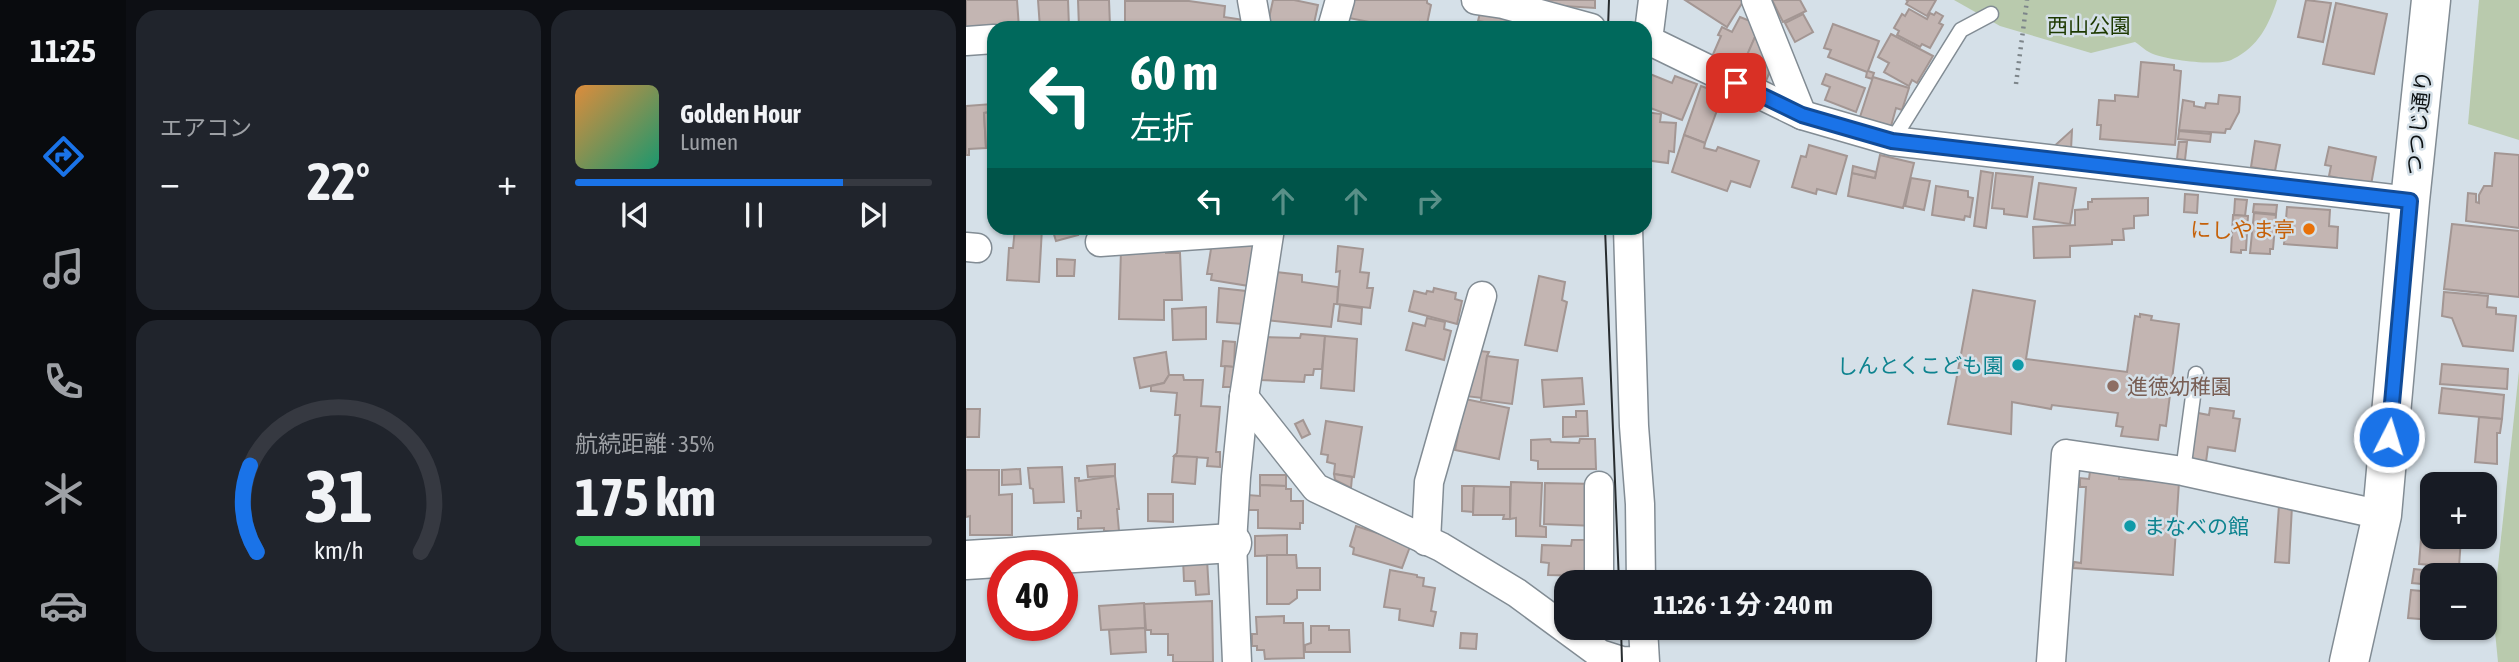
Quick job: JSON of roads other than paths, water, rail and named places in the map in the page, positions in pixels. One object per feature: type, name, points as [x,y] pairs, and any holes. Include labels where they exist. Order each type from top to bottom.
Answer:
[{"type":"street","points":[[1252,0],[1256,21]]},
{"type":"street","points":[[1334,21],[1340,0]]},
{"type":"street","points":[[1476,0],[1566,21]]},
{"type":"street","points":[[1650,21],[1653,0]]},
{"type":"street","points":[[1756,0],[1802,115]]},
{"type":"street","name":"つつじ通り","points":[[2348,662],[2382,515],[2431,0]]},
{"type":"street","points":[[966,41],[987,40]]},
{"type":"street","points":[[1652,45],[1802,115],[1892,141],[2410,201]]},
{"type":"street","points":[[1100,242],[1192,235]]},
{"type":"street","points":[[1237,662],[1232,543],[1244,397],[1269,235]]},
{"type":"street","points":[[1628,235],[1641,570]]},
{"type":"street","points":[[1426,541],[1429,482],[1482,296]]},
{"type":"street","points":[[1244,397],[1317,488],[1426,541],[1517,593],[1622,661],[1645,662],[1644,640]]},
{"type":"street","points":[[2051,662],[2066,454],[2183,471],[2382,515]]},
{"type":"street","points":[[1599,486],[1599,570]]},
{"type":"street","points":[[966,560],[1232,543]]},
{"type":"lane","points":[[1892,141],[1961,30],[1991,14]]},
{"type":"lane","points":[[2183,471],[2196,374]]},
{"type":"tram line","points":[[1608,21],[1609,0]]},
{"type":"tram line","points":[[1605,235],[1618,570]]},
{"type":"tram line","points":[[1621,640],[1622,662]]},
{"type":"place","name":"にしやま亭","points":[[2309,229]]},
{"type":"place","name":"しんとくこども園","points":[[2018,365]]},
{"type":"place","name":"進徳幼稚園","points":[[2113,386]]},
{"type":"place","name":"まなべの館","points":[[2130,526]]},
{"type":"park label","name":"西山公園","points":[[2089,25]]}]
